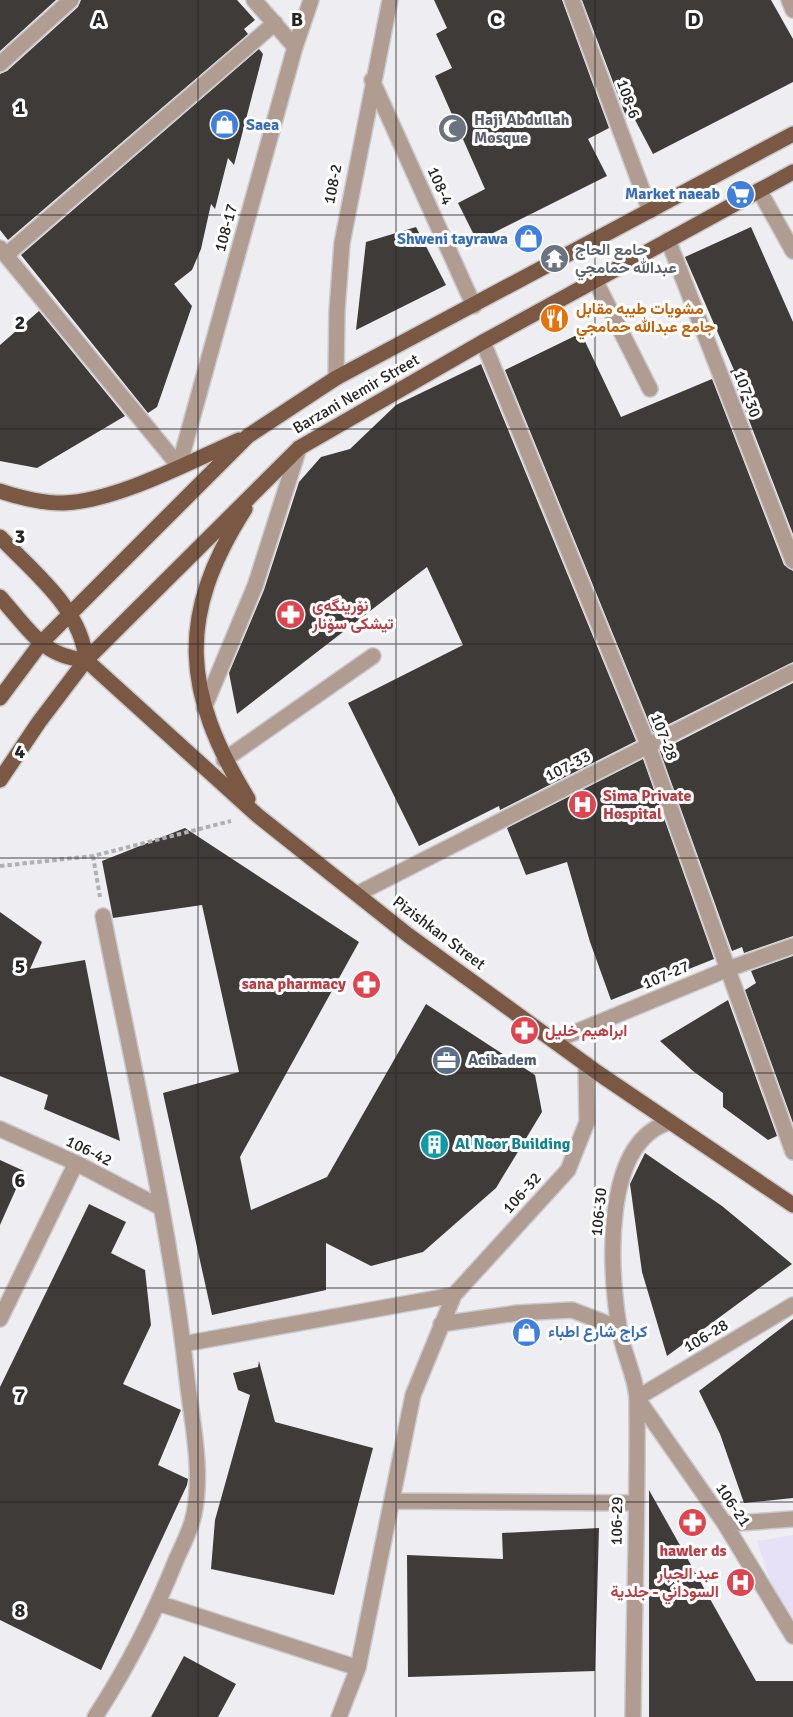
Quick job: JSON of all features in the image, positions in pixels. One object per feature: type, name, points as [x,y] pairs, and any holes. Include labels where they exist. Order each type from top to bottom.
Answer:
[{"type":"main road","name":"Barzani Nemir Street","points":[[0,698],[41,644],[71,612],[248,436],[336,378],[793,134]]},
{"type":"main road","name":"Barzani Nemir Street","points":[[0,780],[39,722],[86,660],[262,482],[299,448],[483,342],[793,172]]},
{"type":"main road","points":[[0,491],[30,501],[63,503],[100,497],[248,436]]},
{"type":"main road","points":[[257,815],[224,760],[204,708],[196,657],[197,628],[205,586],[229,534],[262,482]]},
{"type":"main road","points":[[0,537],[71,612],[81,631],[86,660],[58,656],[41,644],[0,597]]},
{"type":"main road","name":"Pizishkan Street","points":[[86,660],[257,815],[359,893],[408,935],[586,1064],[793,1205]]},
{"type":"street","points":[[0,64],[71,0]]},
{"type":"street","points":[[254,0],[295,47]]},
{"type":"street","name":"108-17","points":[[179,466],[295,47],[311,0]]},
{"type":"street","name":"108-2","points":[[336,378],[337,311],[342,243],[372,80],[390,0]]},
{"type":"street","name":"108-6","points":[[572,0],[650,210]]},
{"type":"street","points":[[789,0],[793,10]]},
{"type":"street","points":[[179,466],[3,252],[275,23]]},
{"type":"street","name":"108-4","points":[[372,80],[474,306]]},
{"type":"street","points":[[759,190],[793,251]]},
{"type":"street","name":"107-30","points":[[668,240],[793,561]]},
{"type":"street","points":[[595,280],[650,389]]},
{"type":"street","name":"107-28","points":[[483,342],[648,745],[793,1152]]},
{"type":"street","points":[[204,708],[255,586],[299,448]]},
{"type":"street","points":[[224,760],[373,656]]},
{"type":"street","name":"107-33","points":[[359,893],[793,672]]},
{"type":"street","points":[[95,1717],[111,1694],[158,1603],[193,1517],[197,1497],[196,1464],[183,1344],[160,1207],[103,916]]},
{"type":"street","name":"107-27","points":[[554,1041],[728,969],[793,946]]},
{"type":"street","name":"106-32","points":[[339,1717],[358,1668],[413,1395],[454,1295],[568,1170],[587,1122],[586,1064]]},
{"type":"street","name":"106-30","points":[[619,1328],[613,1254],[621,1179],[630,1153],[641,1139],[656,1126],[670,1122]]},
{"type":"street","name":"106-42","points":[[0,1130],[76,1163],[160,1207]]},
{"type":"street","points":[[0,1319],[76,1163]]},
{"type":"street","points":[[183,1344],[454,1295]]},
{"type":"street","name":"106-28","points":[[637,1398],[793,1305]]},
{"type":"street","points":[[441,1324],[517,1313],[572,1310],[619,1328]]},
{"type":"street","name":"106-29","points":[[619,1328],[637,1398],[633,1717]]},
{"type":"street","name":"106-21","points":[[637,1398],[725,1524],[793,1636]]},
{"type":"street","points":[[392,1502],[636,1503]]},
{"type":"street","points":[[725,1524],[793,1519]]},
{"type":"street","points":[[158,1603],[358,1668]]},
{"type":"path","points":[[0,866],[93,856],[257,815]]},
{"type":"path","points":[[93,856],[103,916]]},
{"type":"shaded area","points":[[793,1535],[793,1625],[779,1607],[757,1541]]},
{"type":"building","points":[[0,0],[56,0],[0,51]]},
{"type":"building","points":[[81,0],[237,0],[255,20],[244,29],[248,34],[8,240],[0,230],[0,74],[7,71],[78,7]]},
{"type":"building","points":[[434,0],[562,0],[609,128],[588,139],[607,176],[477,241],[458,203],[485,189],[435,76],[452,68],[436,34],[447,28]]},
{"type":"building","points":[[582,0],[771,0],[793,39],[793,82],[653,154],[633,116],[627,119]]},
{"type":"building","points":[[259,49],[263,54],[234,165],[228,158],[215,209],[211,204],[201,249],[192,270],[174,284],[192,306],[157,407],[148,413],[21,255]]},
{"type":"building","points":[[416,227],[446,285],[356,330],[366,242]]},
{"type":"building","points":[[751,227],[793,322],[793,534],[730,371],[734,370],[685,257]]},
{"type":"building","points":[[39,311],[125,416],[37,468],[0,461],[0,345]]},
{"type":"building","points":[[581,333],[621,417],[712,379],[784,565],[793,571],[793,662],[653,732],[505,370]]},
{"type":"building","points":[[481,364],[636,741],[500,810],[499,806],[419,846],[348,703],[463,645],[427,567],[237,714],[229,673],[264,590],[299,482],[321,457],[350,449],[396,405]]},
{"type":"building","points":[[793,683],[793,936],[744,953],[742,947],[732,951],[660,751]]},
{"type":"building","points":[[643,759],[714,959],[611,1000],[590,942],[567,862],[526,875],[507,828]]},
{"type":"building","points":[[185,828],[359,942],[240,1157],[251,1210],[327,1177],[426,1004],[535,1075],[542,1112],[496,1188],[423,1252],[371,1266],[326,1243],[326,1290],[212,1315],[163,1093],[239,1072],[202,905],[113,918],[102,861]]},
{"type":"building","points":[[0,912],[42,942],[30,969],[85,960],[120,1141],[44,1109],[48,1095],[0,1076]]},
{"type":"building","points":[[793,956],[793,1123],[745,990],[756,983],[751,971]]},
{"type":"building","points":[[728,1000],[777,1136],[768,1140],[723,1107],[723,1093],[693,1071],[660,1041]]},
{"type":"building","points":[[645,1153],[722,1206],[792,1264],[667,1356],[642,1272],[630,1184]]},
{"type":"building","points":[[0,1160],[24,1171],[0,1225]]},
{"type":"building","points":[[89,1204],[126,1222],[111,1253],[145,1270],[151,1325],[123,1384],[181,1410],[158,1465],[188,1479],[101,1670],[0,1620],[0,1387]]},
{"type":"building","points":[[793,1319],[793,1498],[744,1503],[720,1434],[699,1391]]},
{"type":"building","points":[[259,1361],[275,1422],[373,1448],[334,1595],[211,1569],[215,1520],[250,1395],[238,1390],[233,1373],[258,1367]]},
{"type":"building","points":[[649,1490],[756,1681],[793,1681],[793,1717],[649,1717]]},
{"type":"building","points":[[599,1528],[595,1671],[408,1677],[407,1555],[503,1559],[502,1533]]},
{"type":"building","points":[[184,1656],[236,1684],[218,1717],[151,1717]]},
{"type":"place","name":"Saea","points":[[225,125]]},
{"type":"place","name":"Haji Abdullah Mosque","points":[[453,129]]},
{"type":"place","name":"Market naeab","points":[[741,194]]},
{"type":"place","name":"Shweni tayrawa","points":[[529,239]]},
{"type":"place","name":"جامع الحاج عبدالله حمامجي","points":[[554,259]]},
{"type":"place","name":"مشويات طيبه مقابل جامع عبدالله حمامجي","points":[[555,318]]},
{"type":"place","name":"نۆرینگەی تیشکی سۆنار","points":[[291,615]]},
{"type":"place","name":"Sima Private Hospital","points":[[582,805]]},
{"type":"place","name":"sana pharmacy","points":[[367,984]]},
{"type":"place","name":"ابراهيم خليل","points":[[524,1031]]},
{"type":"place","name":"Acibadem","points":[[447,1060]]},
{"type":"place","name":"Al Noor Building","points":[[434,1144]]},
{"type":"place","name":"كراج شارع اطباء","points":[[527,1332]]},
{"type":"place","name":"hawler ds","points":[[693,1523]]},
{"type":"place","name":"عبد الجبار السوداني - جلدية","points":[[740,1583]]}]
